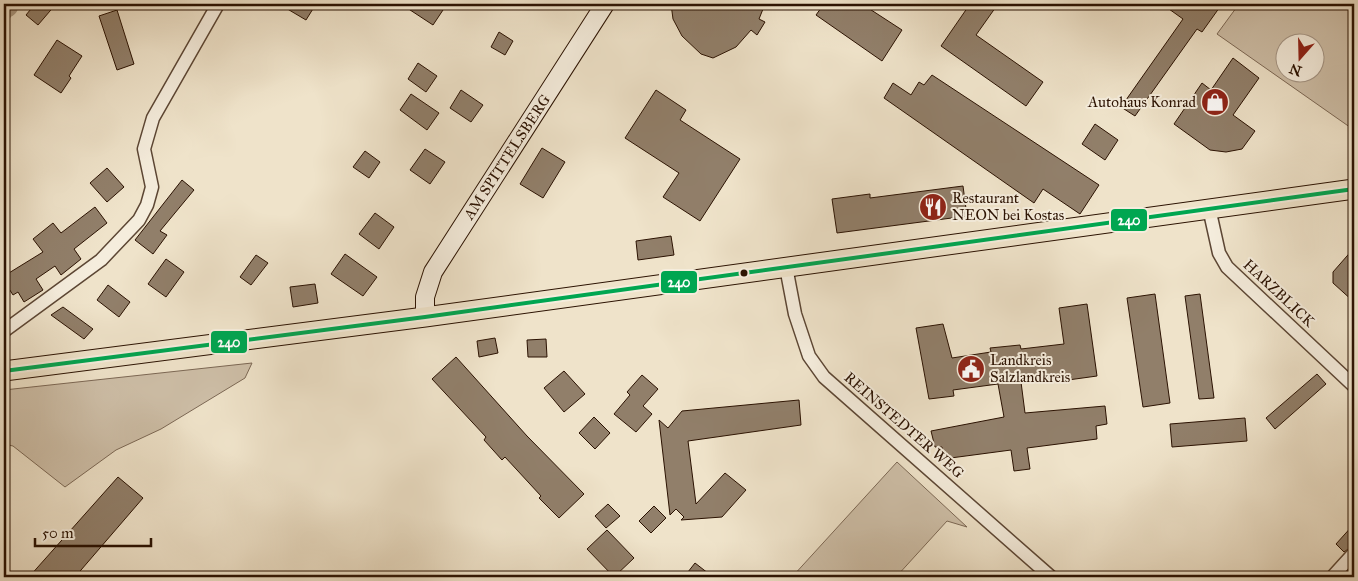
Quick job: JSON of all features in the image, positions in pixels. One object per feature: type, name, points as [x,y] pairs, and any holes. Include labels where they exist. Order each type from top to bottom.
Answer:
[{"type":"main road","name":"AM SPITTELSBERG","points":[[426,316],[425,297],[433,272],[605,4]]},
{"type":"main road","points":[[4,371],[426,316],[1354,189]]},
{"type":"street","points":[[4,331],[101,260],[139,220],[147,204],[152,187],[144,149],[153,118],[218,4]]},
{"type":"street","name":"HARZBLICK","points":[[1209,208],[1219,253],[1227,267],[1354,386]]},
{"type":"street","name":"REINSTEDTER WEG","points":[[786,267],[795,314],[809,356],[824,377],[1051,577]]},
{"type":"street","points":[[1337,577],[1334,575],[1354,553]]},
{"type":"shaded area","points":[[4,4],[19,4],[4,26]]},
{"type":"shaded area","points":[[1239,4],[1354,4],[1354,130],[1286,82],[1326,82],[1326,32],[1276,32],[1276,75],[1217,34]]},
{"type":"shaded area","points":[[252,363],[245,378],[161,429],[116,450],[65,487],[13,446],[4,444],[4,390]]},
{"type":"shaded area","points":[[897,462],[967,527],[947,521],[896,577],[792,577]]},
{"type":"building","points":[[35,4],[56,4],[38,25],[26,15]]},
{"type":"building","points":[[279,4],[316,4],[306,20]]},
{"type":"building","points":[[401,4],[447,4],[433,25]]},
{"type":"building","points":[[671,4],[765,4],[759,19],[765,22],[757,35],[751,30],[736,47],[713,58],[701,54],[682,36],[673,19]]},
{"type":"building","points":[[824,4],[862,4],[902,30],[882,61],[816,15]]},
{"type":"building","points":[[970,4],[998,4],[976,35],[1043,82],[1026,106],[941,46]]},
{"type":"building","points":[[1162,4],[1222,4],[1202,32],[1197,29],[1135,116],[1121,107],[1183,19]]},
{"type":"building","points":[[117,10],[134,64],[117,70],[99,16]]},
{"type":"building","points":[[499,32],[513,41],[505,55],[491,47]]},
{"type":"building","points":[[57,40],[82,56],[61,93],[34,75]]},
{"type":"building","name":"Autohaus Konrad","points":[[1233,58],[1259,78],[1233,115],[1255,131],[1242,149],[1226,152],[1210,150],[1174,124],[1202,83],[1211,90]]},
{"type":"building","points":[[418,63],[437,76],[426,92],[408,79]]},
{"type":"building","points":[[932,75],[1099,185],[1080,214],[1043,189],[1034,203],[884,98],[893,83],[911,95],[919,82],[924,85]]},
{"type":"building","points":[[461,90],[483,105],[471,122],[450,108]]},
{"type":"building","points":[[656,90],[686,110],[680,120],[740,159],[700,221],[663,197],[679,173],[625,138]]},
{"type":"building","points":[[411,94],[439,113],[427,130],[400,110]]},
{"type":"building","points":[[1095,124],[1118,140],[1105,160],[1082,144]]},
{"type":"building","points":[[542,148],[565,162],[543,198],[520,184]]},
{"type":"building","points":[[425,149],[445,162],[430,184],[410,170]]},
{"type":"building","points":[[365,151],[380,162],[369,178],[353,167]]},
{"type":"building","points":[[107,168],[124,187],[107,202],[90,183]]},
{"type":"building","points":[[182,180],[194,190],[160,231],[167,235],[153,254],[135,240]]},
{"type":"building","points":[[963,186],[967,216],[837,233],[832,199],[870,194],[870,198]]},
{"type":"building","points":[[95,207],[107,223],[74,249],[81,259],[61,275],[55,266],[36,279],[43,290],[24,302],[18,292],[13,295],[4,281],[4,276],[43,252],[33,239],[53,223],[61,233]]},
{"type":"building","points":[[375,213],[394,227],[379,249],[359,234]]},
{"type":"building","points":[[671,236],[674,255],[638,260],[636,241]]},
{"type":"building","points":[[1354,248],[1354,302],[1333,283],[1333,272]]},
{"type":"building","points":[[345,254],[377,277],[363,296],[331,274]]},
{"type":"building","points":[[256,255],[268,263],[251,285],[240,277]]},
{"type":"building","points":[[166,259],[184,272],[166,297],[148,284]]},
{"type":"building","points":[[315,284],[318,303],[293,307],[290,287]]},
{"type":"building","points":[[108,285],[130,302],[119,317],[97,300]]},
{"type":"building","points":[[1155,294],[1170,403],[1143,407],[1127,298]]},
{"type":"building","points":[[1200,294],[1214,398],[1199,399],[1185,296]]},
{"type":"building","points":[[1087,304],[1097,376],[1068,380],[1067,375],[1021,382],[1025,413],[1105,406],[1107,424],[1096,426],[1097,439],[1027,448],[1030,469],[1014,471],[1011,450],[943,459],[942,447],[935,447],[931,431],[1004,417],[998,384],[953,390],[954,396],[929,399],[916,328],[943,324],[952,358],[991,352],[990,348],[1020,345],[1021,349],[1064,344],[1059,308]]},
{"type":"building","points":[[63,307],[93,329],[84,339],[51,315]]},
{"type":"building","points":[[495,338],[498,353],[479,357],[477,341]]},
{"type":"building","points":[[546,339],[547,357],[528,357],[527,340]]},
{"type":"building","points":[[456,357],[527,436],[584,494],[559,518],[539,498],[541,496],[505,457],[502,460],[484,440],[486,437],[432,379]]},
{"type":"building","points":[[564,371],[585,394],[564,412],[544,388]]},
{"type":"building","points":[[1317,374],[1326,384],[1275,429],[1266,418]]},
{"type":"building","points":[[642,375],[658,389],[643,406],[652,414],[636,432],[614,414],[630,395],[627,392]]},
{"type":"building","points":[[799,400],[801,425],[688,441],[696,504],[725,473],[746,490],[722,517],[681,520],[684,517],[676,509],[670,515],[659,420],[668,428],[682,411]]},
{"type":"building","points":[[594,417],[610,433],[595,449],[579,433]]},
{"type":"building","points":[[1245,418],[1247,441],[1172,447],[1170,424]]},
{"type":"building","points":[[118,477],[143,498],[75,577],[29,577]]},
{"type":"building","points":[[608,504],[620,516],[606,528],[595,516]]},
{"type":"building","points":[[654,506],[666,518],[651,533],[639,521]]},
{"type":"building","points":[[1354,524],[1354,545],[1344,552],[1336,544]]},
{"type":"building","points":[[607,530],[634,558],[614,577],[587,549]]},
{"type":"building","points":[[695,563],[713,577],[684,577]]},
{"type":"transit line","name":"240","points":[[4,371],[425,317],[1354,189]]},
{"type":"place","name":"Autohaus Konrad","points":[[1215,102]]},
{"type":"place","name":"Restaurant NEON bei Kostas","points":[[933,207]]},
{"type":"place","name":"Landkreis Salzlandkreis","points":[[971,369]]}]
